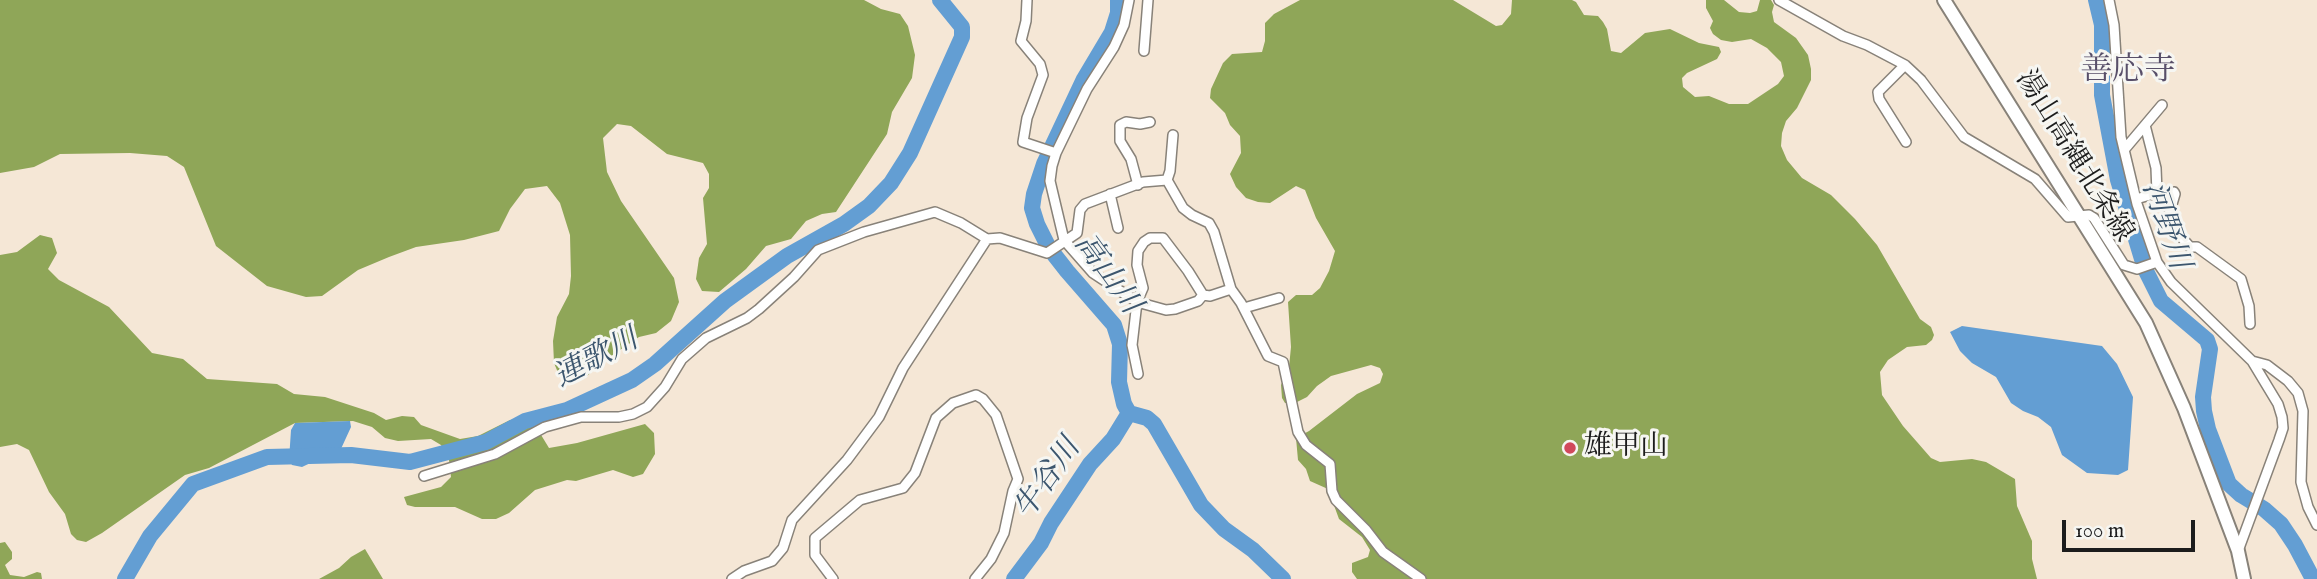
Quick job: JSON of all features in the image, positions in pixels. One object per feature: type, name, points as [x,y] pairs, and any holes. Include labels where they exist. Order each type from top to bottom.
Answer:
[{"type":"main road","name":"湯山高縄北条線","points":[[1944,0],[2146,323],[2167,366],[2238,551],[2244,579]]},
{"type":"street","points":[[1027,0],[1021,41],[1040,64],[1043,75],[1027,118],[1023,142],[1051,151]]},
{"type":"street","points":[[1129,0],[1124,24],[1114,47],[1051,151],[1050,181],[1064,240],[1093,273],[1137,302],[1166,310],[1198,301],[1203,295]]},
{"type":"street","points":[[1144,51],[1148,0]]},
{"type":"street","points":[[1779,0],[1843,36],[1905,65],[1921,80],[1964,136],[2035,179],[2068,217],[2089,215],[2094,218],[2124,265],[2137,269],[2154,263]]},
{"type":"street","points":[[2109,0],[2115,25],[2118,108],[2124,150],[2154,263],[2252,361],[2278,404],[2283,422],[2279,440],[2238,551]]},
{"type":"street","points":[[1905,65],[1878,92],[1879,99],[1906,142]]},
{"type":"street","points":[[2124,150],[2162,105]]},
{"type":"street","points":[[1138,185],[1131,159],[1121,141],[1120,125],[1126,122],[1150,122]]},
{"type":"street","points":[[2145,125],[2156,168],[2157,193]]},
{"type":"street","points":[[1167,180],[1171,171],[1173,135]]},
{"type":"street","points":[[424,476],[495,454],[545,427],[581,417],[619,417],[647,407],[665,387],[682,359],[706,338],[747,318],[759,309],[794,277],[818,250],[864,232],[935,212],[961,223],[987,239],[1000,237],[1046,253],[1077,233],[1080,210],[1085,204],[1138,185],[1167,180]]},
{"type":"street","points":[[1167,180],[1183,208],[1209,222],[1231,289],[1244,308],[1268,356],[1283,362],[1298,432],[1306,445],[1331,464],[1332,491],[1336,500],[1366,530],[1383,552],[1422,579]]},
{"type":"street","points":[[2136,198],[2174,192],[2167,221],[2190,247],[2197,247],[2241,279],[2249,306],[2250,324]]},
{"type":"street","points":[[1110,194],[1118,228]]},
{"type":"street","points":[[1138,373],[1132,345],[1137,302],[1143,288],[1137,265],[1138,251],[1144,242],[1156,237],[1163,238],[1203,295],[1210,296],[1231,289]]},
{"type":"street","points":[[732,579],[772,561],[783,548],[792,520],[847,460],[879,417],[903,368],[987,239]]},
{"type":"street","points":[[1244,308],[1279,298]]},
{"type":"street","points":[[2252,361],[2267,365],[2288,381],[2298,393],[2303,411],[2301,482],[2308,507],[2317,525]]},
{"type":"street","points":[[833,579],[815,555],[815,538],[860,500],[903,488],[915,473],[936,418],[953,403],[976,396],[983,399],[996,415],[1018,479],[1004,533],[991,558],[975,579]]},
{"type":"green space","points":[[0,0],[864,0],[881,9],[900,14],[908,26],[915,55],[912,78],[892,112],[887,134],[836,212],[822,214],[806,221],[791,239],[766,246],[746,269],[719,292],[702,291],[696,279],[699,258],[707,244],[703,198],[709,188],[709,174],[703,163],[667,154],[631,126],[617,124],[603,138],[607,172],[621,201],[674,278],[679,302],[671,321],[656,333],[639,337],[601,363],[585,378],[570,382],[559,375],[554,363],[553,341],[557,317],[569,294],[570,235],[560,203],[547,186],[525,189],[510,209],[499,231],[464,240],[416,247],[358,270],[322,296],[306,297],[267,286],[216,246],[184,167],[167,156],[130,153],[60,154],[34,167],[0,173]]},
{"type":"green space","points":[[1300,0],[1453,0],[1496,26],[1502,25],[1511,14],[1512,0],[1572,0],[1584,15],[1598,16],[1603,22],[1611,51],[1621,53],[1645,33],[1670,29],[1699,43],[1719,47],[1721,52],[1717,59],[1682,78],[1683,87],[1695,97],[1709,96],[1729,104],[1748,104],[1778,84],[1784,76],[1781,62],[1767,48],[1751,39],[1732,42],[1721,40],[1713,34],[1710,28],[1713,21],[1706,8],[1706,0],[1724,0],[1739,12],[1750,13],[1757,11],[1760,0],[1771,0],[1774,5],[1774,22],[1796,38],[1808,55],[1811,69],[1811,80],[1797,108],[1786,121],[1782,133],[1781,146],[1787,160],[1802,178],[1831,195],[1877,245],[1920,319],[1931,327],[1934,335],[1926,345],[1907,347],[1888,360],[1880,372],[1882,395],[1903,426],[1931,458],[1940,462],[1972,459],[1986,462],[2015,479],[2017,506],[2032,541],[2032,559],[2037,579],[1357,579],[1352,572],[1352,563],[1368,557],[1370,550],[1362,537],[1339,519],[1328,489],[1310,481],[1306,469],[1298,460],[1296,438],[1357,394],[1380,383],[1383,374],[1380,368],[1371,365],[1331,376],[1307,397],[1295,403],[1285,403],[1281,385],[1289,367],[1291,347],[1288,302],[1296,295],[1312,295],[1320,288],[1335,251],[1316,218],[1305,190],[1296,186],[1270,203],[1246,198],[1236,187],[1230,174],[1241,153],[1240,136],[1230,125],[1225,113],[1210,98],[1211,89],[1223,63],[1232,54],[1262,52],[1265,23],[1274,14]]},
{"type":"green space","points":[[40,235],[52,238],[57,253],[48,269],[59,280],[109,307],[152,353],[183,359],[207,379],[277,384],[294,394],[325,397],[374,413],[386,420],[402,416],[414,417],[421,425],[460,439],[478,436],[510,420],[526,418],[535,425],[549,448],[645,424],[654,433],[655,454],[643,474],[633,477],[613,470],[576,481],[567,480],[535,490],[509,513],[496,519],[482,519],[455,507],[407,505],[404,497],[441,487],[451,477],[449,460],[441,445],[431,439],[398,441],[385,438],[372,427],[353,421],[295,423],[209,468],[185,475],[102,533],[86,542],[77,540],[71,534],[65,514],[49,492],[29,450],[17,444],[0,447],[0,255],[17,252]]},
{"type":"green space","points":[[5,542],[12,552],[12,559],[5,565],[10,575],[24,577],[37,572],[41,573],[42,579],[0,579],[0,543]]},
{"type":"green space","points":[[365,549],[383,579],[319,579],[339,568]]},
{"type":"water","points":[[1962,326],[2102,346],[2117,364],[2133,397],[2128,470],[2118,475],[2087,473],[2062,455],[2051,427],[2011,403],[1996,377],[1972,363],[1960,351],[1950,332]]},
{"type":"water","points":[[350,421],[351,427],[340,451],[302,467],[292,465],[289,460],[291,430],[295,423]]},
{"type":"waterway","name":"連歌川","points":[[125,579],[150,536],[193,484],[267,457],[351,455],[410,462],[486,442],[525,421],[567,410],[632,380],[655,364],[725,301],[787,256],[844,224],[869,206],[891,183],[910,153],[962,37],[962,27],[940,0]]},
{"type":"waterway","name":"高山川","points":[[1118,0],[1118,13],[1112,32],[1084,79],[1044,164],[1032,208],[1049,248],[1114,325],[1120,344],[1119,382],[1129,413],[1147,418],[1154,424],[1201,505],[1224,529],[1253,550],[1283,579]]},
{"type":"waterway","name":"河野川","points":[[2096,0],[2102,25],[2102,95],[2118,180],[2145,269],[2161,301],[2207,340],[2210,349],[2203,397],[2204,411],[2229,484],[2281,524],[2313,579]]},
{"type":"waterway","name":"牛谷川","points":[[1014,579],[1041,543],[1090,464],[1113,439],[1129,413]]},
{"type":"place","name":"雄甲山","points":[[1570,448]]},
{"type":"district","name":"善応寺","points":[[2128,72]]}]
